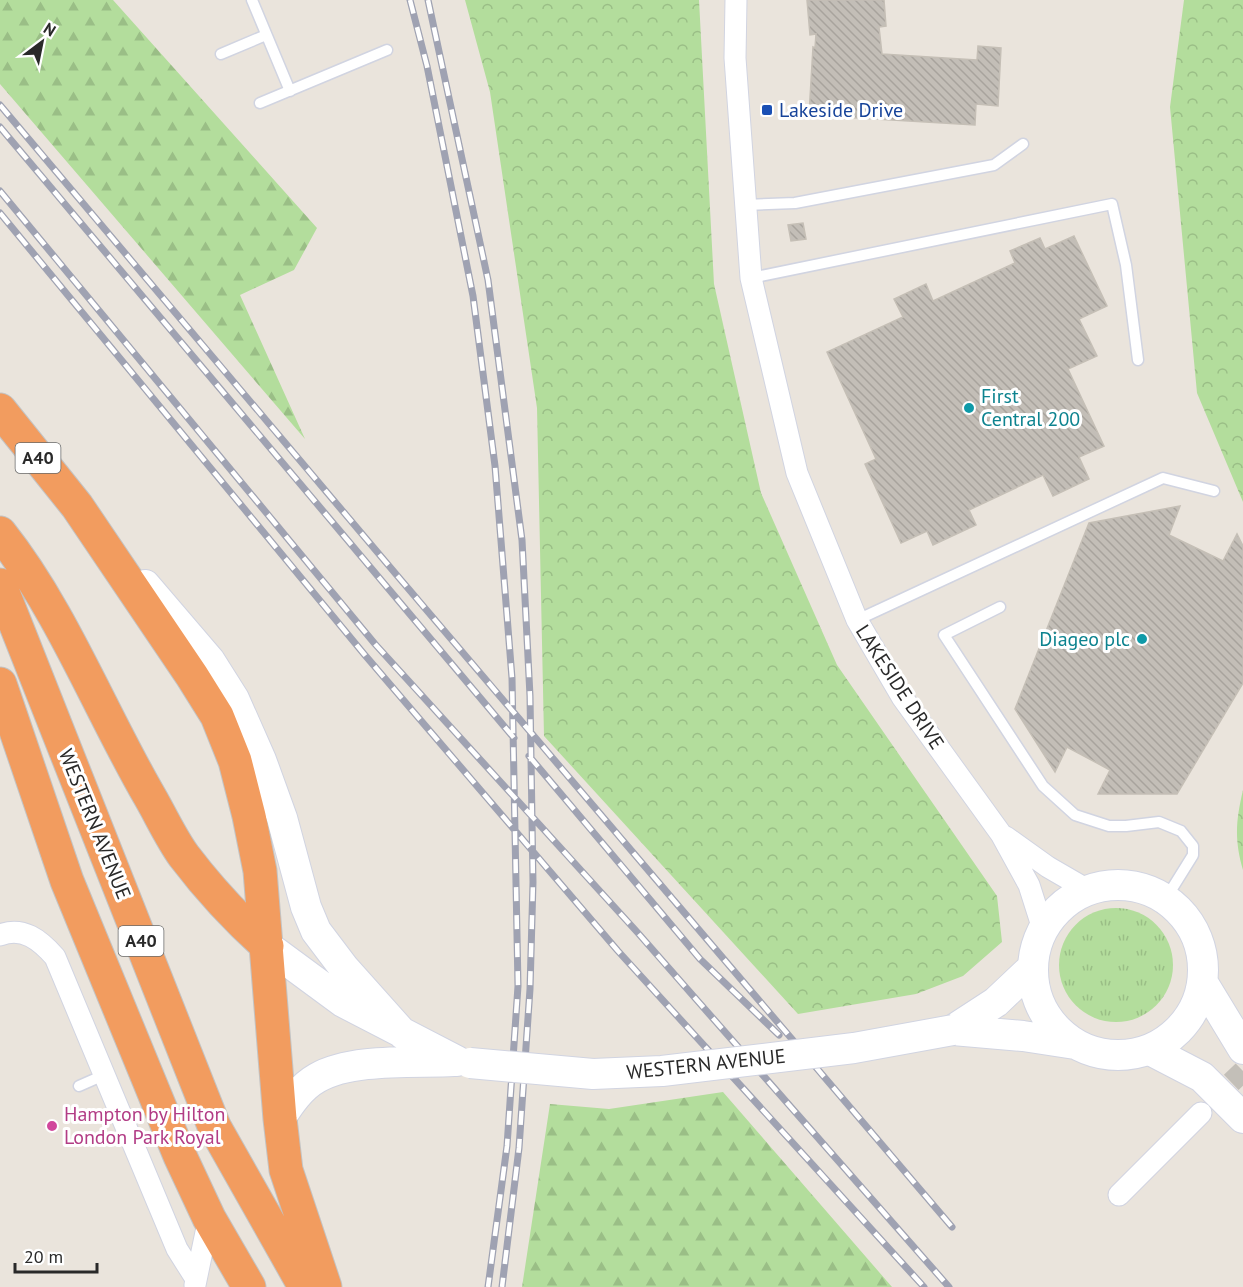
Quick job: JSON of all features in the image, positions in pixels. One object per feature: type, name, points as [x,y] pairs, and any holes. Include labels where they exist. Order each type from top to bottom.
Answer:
[{"type":"highway","name":"A40","points":[[0,410],[77,506],[216,716],[235,761],[260,871],[286,1170],[325,1287]]},
{"type":"highway","points":[[0,533],[20,558],[69,644],[123,751],[183,855],[226,907],[267,946]]},
{"type":"highway","name":"WESTERN AVENUE","points":[[0,585],[214,1126],[304,1287]]},
{"type":"highway","name":"WESTERN AVENUE","points":[[0,684],[68,881],[180,1156],[209,1218],[249,1287]]},
{"type":"highway","name":"A40","points":[[0,743],[68,881]]},
{"type":"street","name":"LAKESIDE DRIVE","points":[[736,0],[735,58],[751,278],[797,473],[857,620],[902,698],[1001,834],[1029,885],[1043,929]]},
{"type":"street","name":"WESTERN AVENUE","points":[[77,506],[210,661],[234,699],[261,760],[282,818],[306,907],[316,931],[344,968],[404,1034]]},
{"type":"street","name":"LAKESIDE DRIVE","points":[[1001,834],[1048,867],[1086,889]]},
{"type":"street","points":[[1117,884],[1144,888],[1165,900],[1183,916],[1192,928],[1202,956],[1203,983],[1193,1011],[1184,1026],[1170,1039],[1150,1050],[1132,1055],[1103,1054],[1075,1044],[1052,1025],[1041,1009],[1033,986],[1033,967],[1035,951],[1043,929],[1062,905],[1086,889],[1117,884]]},
{"type":"street","points":[[0,935],[18,932],[32,936],[55,957],[177,1249],[196,1283]]},
{"type":"street","name":"WESTERN AVENUE","points":[[267,946],[344,1002],[464,1062]]},
{"type":"street","name":"WESTERN AVENUE","points":[[953,1030],[996,1002],[1033,967]]},
{"type":"street","points":[[1203,983],[1243,1049]]},
{"type":"street","name":"WESTERN AVENUE","points":[[280,1119],[301,1090],[317,1078],[348,1066],[464,1062],[593,1074],[662,1071],[854,1048],[953,1030],[1023,1036],[1075,1044]]},
{"type":"street","points":[[1150,1050],[1202,1077],[1243,1118]]},
{"type":"street","points":[[1119,1195],[1201,1113]]},
{"type":"street","points":[[196,1283],[209,1218]]},
{"type":"lane","points":[[252,0],[290,91]]},
{"type":"lane","points":[[221,54],[266,34]]},
{"type":"lane","points":[[260,103],[387,50]]},
{"type":"lane","points":[[745,206],[795,203],[994,165],[1023,144]]},
{"type":"lane","points":[[751,278],[1112,204],[1126,264],[1138,360]]},
{"type":"lane","points":[[857,620],[1163,478],[1214,491]]},
{"type":"lane","points":[[1000,608],[944,635],[1043,786],[1075,815],[1109,826],[1159,822],[1181,831],[1193,846],[1193,855],[1165,900]]},
{"type":"lane","points":[[79,1086],[104,1075]]},
{"type":"green space","points":[[0,0],[113,0],[317,228],[294,270],[240,295],[305,439],[0,84]]},
{"type":"green space","points":[[465,0],[699,0],[714,284],[761,493],[837,665],[997,896],[1002,942],[963,976],[916,994],[798,1014],[544,736],[537,408],[490,92]]},
{"type":"green space","points":[[1184,0],[1243,0],[1243,502],[1197,393],[1170,107]]},
{"type":"green space","points":[[1243,790],[1243,870],[1238,849],[1237,830]]},
{"type":"green space","points":[[1116,908],[1138,912],[1157,924],[1169,943],[1173,965],[1169,987],[1157,1006],[1138,1018],[1116,1022],[1094,1018],[1075,1006],[1063,987],[1059,965],[1063,943],[1075,924],[1094,912]]},
{"type":"green space","points":[[723,1092],[892,1287],[522,1287],[550,1104],[609,1109]]},
{"type":"building","points":[[807,0],[884,0],[886,26],[879,27],[882,54],[977,60],[978,46],[1001,48],[998,106],[976,104],[975,125],[809,115],[813,47],[815,48],[816,34],[810,35]]},
{"type":"building","points":[[803,223],[806,239],[791,241],[788,225]]},
{"type":"building","name":"First Central 200","points":[[1074,236],[1107,306],[1079,319],[1097,356],[1068,369],[1104,446],[1079,457],[1089,479],[1053,496],[1043,475],[969,510],[976,525],[933,545],[927,531],[901,543],[865,464],[876,459],[827,352],[903,317],[894,299],[926,284],[933,301],[1015,263],[1010,251],[1040,238],[1045,249]]},
{"type":"building","name":"Diageo plc","points":[[1180,506],[1169,535],[1223,561],[1237,534],[1243,546],[1243,683],[1177,794],[1098,794],[1110,770],[1067,747],[1055,772],[1015,709],[1089,523]]},
{"type":"tunnel","points":[[1209,1104],[1243,1071]]},
{"type":"railway","points":[[410,0],[427,66],[473,296],[495,466],[512,678],[518,986],[507,1146],[488,1287]]},
{"type":"railway","points":[[428,0],[488,280],[522,540],[530,696],[533,882],[530,989],[519,1148],[502,1287]]},
{"type":"railway","points":[[0,105],[952,1227]]},
{"type":"railway","points":[[0,127],[514,738]]},
{"type":"railway","points":[[0,191],[375,644],[638,933],[949,1287]]},
{"type":"railway","points":[[0,213],[364,654],[618,951],[924,1287]]},
{"type":"railway","points":[[529,756],[700,959],[779,1035]]},
{"type":"place","name":"Lakeside Drive","points":[[767,110]]},
{"type":"place","name":"First Central 200","points":[[969,408]]},
{"type":"place","name":"Diageo plc","points":[[1142,639]]},
{"type":"place","name":"Hampton by Hilton London Park Royal","points":[[52,1126]]}]
